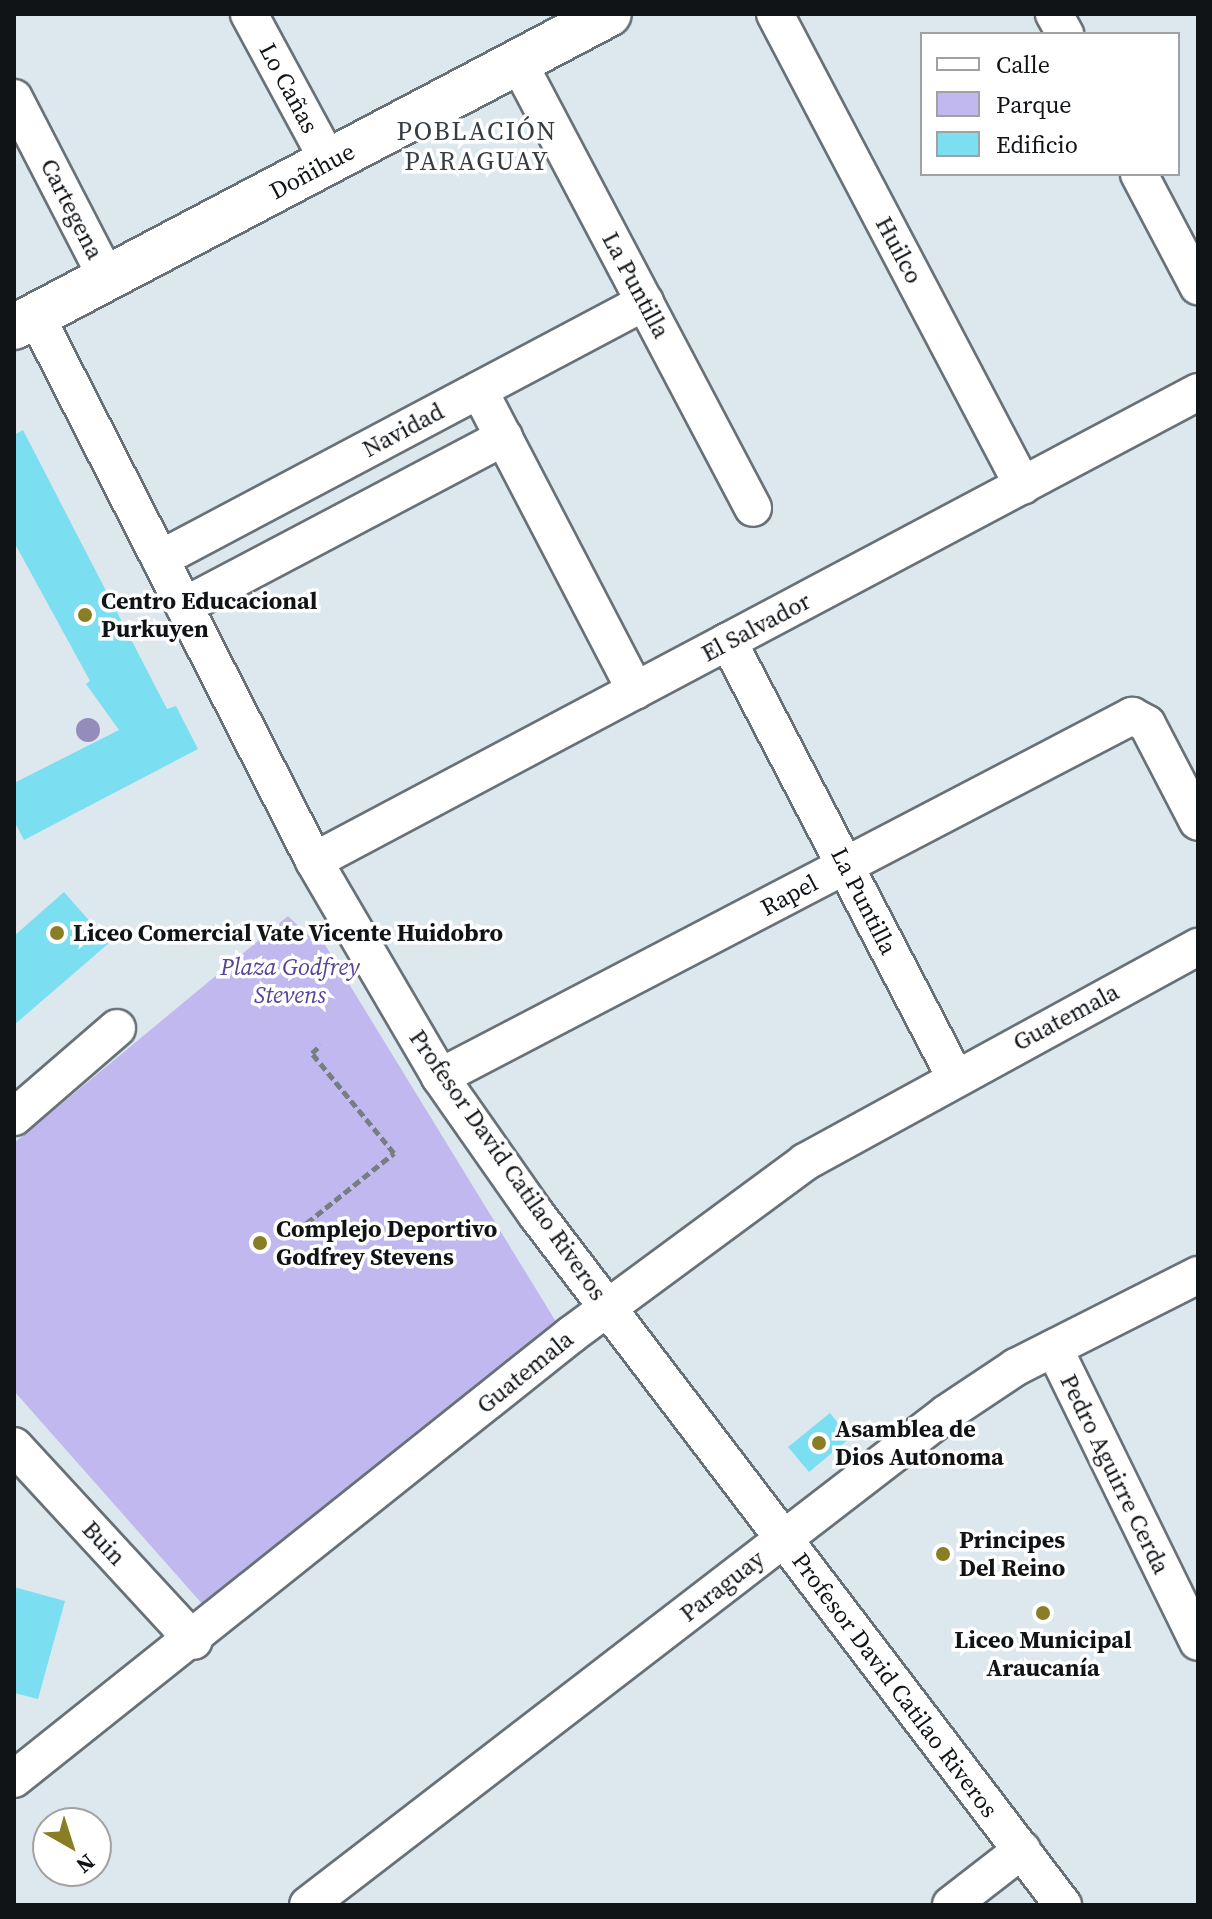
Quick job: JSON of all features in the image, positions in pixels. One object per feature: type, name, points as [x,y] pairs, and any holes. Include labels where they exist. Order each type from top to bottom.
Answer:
[{"type":"street","name":"Lo Cañas","points":[[249,14],[329,162]]},
{"type":"street","name":"Doñihue","points":[[25,322],[609,14]]},
{"type":"street","name":"Huilco","points":[[775,14],[1023,486]]},
{"type":"street","points":[[1054,14],[1064,32]]},
{"type":"street","name":"La Puntilla","points":[[518,62],[753,508]]},
{"type":"street","name":"Cartegena","points":[[14,98],[107,278]]},
{"type":"street","points":[[1140,176],[1198,286]]},
{"type":"street","name":"Navidad","points":[[160,559],[645,302]]},
{"type":"street","name":"Profesor David Catilao Riveros","points":[[25,322],[160,559],[314,861],[440,1077],[607,1307],[1063,1905]]},
{"type":"street","points":[[479,390],[636,691]]},
{"type":"street","name":"El Salvador","points":[[314,861],[1198,392]]},
{"type":"street","points":[[184,606],[504,437]]},
{"type":"street","name":"La Puntilla","points":[[728,641],[954,1076]]},
{"type":"street","name":"Rapel","points":[[440,1077],[1138,717],[1198,822]]},
{"type":"street","name":"Guatemala","points":[[14,1779],[194,1641],[607,1307],[805,1162],[954,1076],[1198,947]]},
{"type":"street","points":[[14,1117],[117,1028]]},
{"type":"street","name":"Paraguay","points":[[308,1905],[947,1413],[1054,1348],[1198,1275]]},
{"type":"street","name":"Pedro Aguirre Cerda","points":[[1054,1348],[1198,1642]]},
{"type":"street","name":"Buin","points":[[14,1446],[194,1641]]},
{"type":"street","points":[[951,1905],[1022,1850]]},
{"type":"path","points":[[288,1238],[394,1153],[312,1053],[321,1045]]},
{"type":"green space","name":"Complejo Deportivo Godfrey Stevens","points":[[288,916],[310,937],[319,935],[558,1325],[204,1606],[14,1391],[14,1143]]},
{"type":"building","points":[[23,430],[167,709],[176,706],[198,749],[24,840],[14,821],[14,783],[119,730],[86,684],[90,681],[14,542],[14,435]]},
{"type":"building","name":"Liceo Comercial Vate Vicente Huidobro","points":[[64,892],[109,943],[14,1025],[14,936]]},
{"type":"building","name":"Asamblea de Dios Autonoma","points":[[830,1413],[850,1438],[809,1472],[788,1447]]},
{"type":"building","points":[[14,1587],[65,1601],[38,1699],[14,1693]]},
{"type":"place","name":"Centro Educacional Purkuyen","points":[[85,615]]},
{"type":"place","name":"Liceo Comercial Vate Vicente Huidobro","points":[[57,933]]},
{"type":"place","name":"Complejo Deportivo Godfrey Stevens","points":[[260,1243]]},
{"type":"place","name":"Asamblea de Dios Autonoma","points":[[819,1443]]},
{"type":"place","name":"Principes Del Reino","points":[[943,1554]]},
{"type":"place","name":"Liceo Municipal Araucanía","points":[[1043,1613]]},
{"type":"district","name":"POBLACIÓN PARAGUAY","points":[[477,147]]},
{"type":"park label","name":"Plaza Godfrey Stevens","points":[[290,981]]}]
